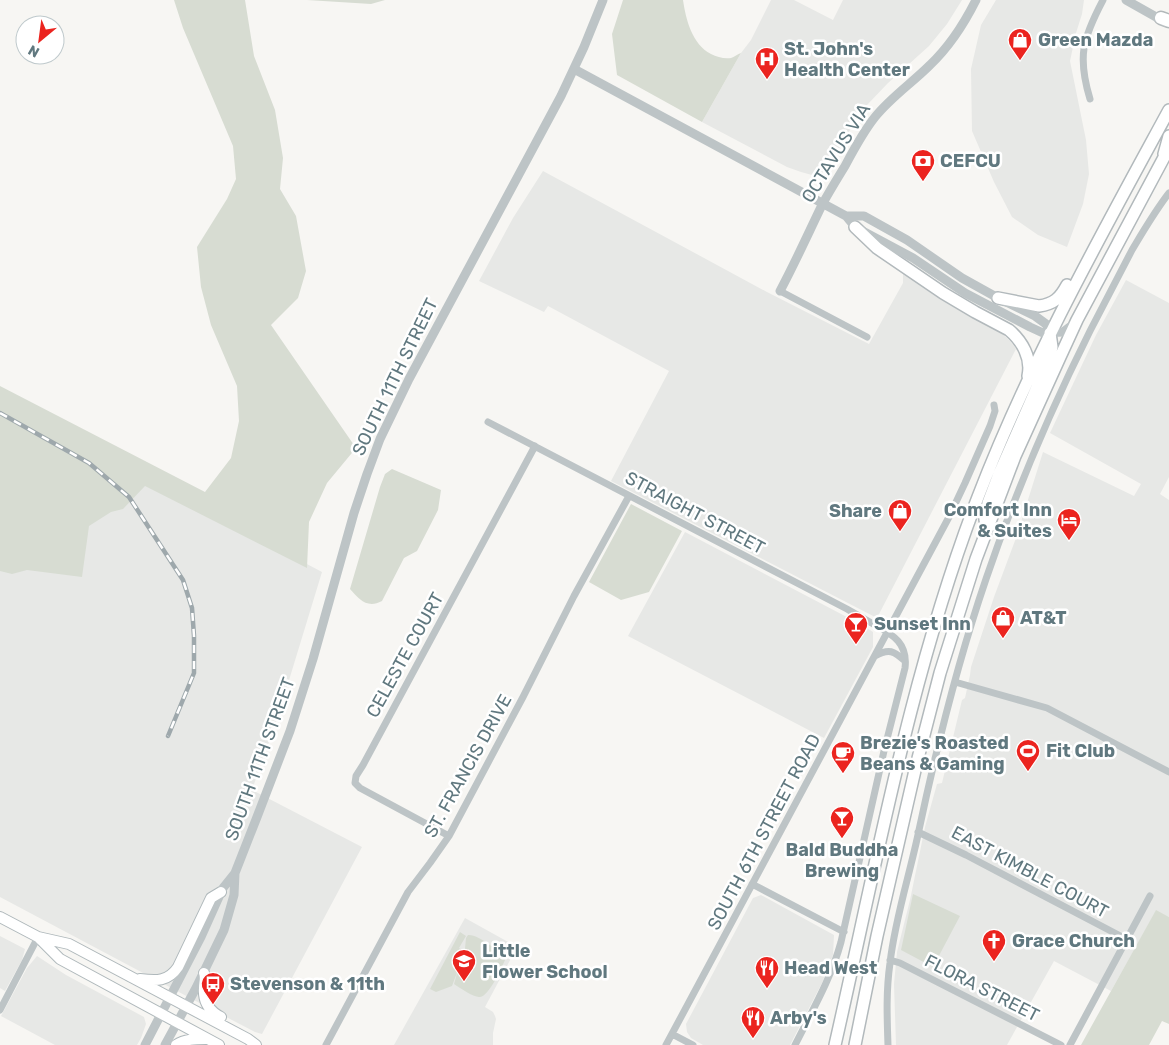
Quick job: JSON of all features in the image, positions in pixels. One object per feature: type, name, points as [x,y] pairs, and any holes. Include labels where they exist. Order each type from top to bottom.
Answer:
[{"type":"main road","points":[[836,1045],[895,776],[924,663],[950,578],[978,498],[1050,333],[1169,110]]},
{"type":"main road","points":[[1166,156],[1169,136]]},
{"type":"main road","points":[[855,1045],[916,766],[943,664],[978,553],[1015,456],[1077,320],[1169,148]]},
{"type":"main road","points":[[998,298],[1040,306],[1055,302],[1062,296],[1121,187],[1140,164]]},
{"type":"main road","points":[[855,227],[877,248],[955,302],[1008,330],[1015,336],[1025,350],[1029,364],[1025,388]]},
{"type":"main road","points":[[978,553],[988,503],[1049,360],[1052,347],[1050,333]]},
{"type":"main road","points":[[134,978],[159,980],[174,973],[212,898],[221,892]]},
{"type":"main road","points":[[0,917],[38,937],[68,944],[170,997],[256,1045]]},
{"type":"main road","points":[[38,937],[60,959],[220,1045]]},
{"type":"main road","points":[[204,972],[206,978],[205,1002],[212,1012],[258,1037],[262,1045]]},
{"type":"main road","points":[[176,1045],[188,1040],[208,1039]]},
{"type":"street","name":"SOUTH 11TH STREET","points":[[145,1045],[201,937],[221,892],[235,873],[290,731],[315,652],[366,474],[380,439],[408,379],[574,69],[603,0]]},
{"type":"street","name":"OCTAVUS VIA","points":[[780,291],[823,203],[860,138],[874,118],[895,96],[930,66],[943,52],[958,32],[976,0]]},
{"type":"street","points":[[1090,99],[1084,76],[1083,54],[1087,35],[1103,0]]},
{"type":"street","points":[[1126,0],[1166,21]]},
{"type":"street","points":[[574,69],[846,216],[855,227],[913,258],[982,302],[1030,327],[1043,332],[1063,332],[1077,320]]},
{"type":"street","points":[[888,1045],[887,992],[890,960],[899,913],[955,682],[986,578],[1027,470],[1053,408],[1081,349],[1149,221],[1169,193]]},
{"type":"street","points":[[846,216],[864,216],[887,228],[923,250],[962,278],[1035,316],[1046,324],[1050,333]]},
{"type":"street","points":[[780,291],[867,337]]},
{"type":"street","name":"SOUTH 6TH STREET ROAD","points":[[666,1045],[949,517],[992,419],[995,411],[994,405]]},
{"type":"street","name":"STRAIGHT STREET","points":[[488,422],[847,609],[893,635],[900,643],[905,654],[905,661]]},
{"type":"street","name":"CELESTE COURT","points":[[449,836],[360,788],[355,783],[356,776],[534,446]]},
{"type":"street","name":"ST. FRANCIS DRIVE","points":[[326,1045],[408,892],[449,836],[574,596],[629,496]]},
{"type":"street","points":[[795,1045],[829,978],[844,932],[880,765],[905,661],[893,652],[888,651],[883,651],[875,656]]},
{"type":"street","points":[[955,682],[1047,708],[1169,772]]},
{"type":"street","name":"EAST KIMBLE COURT","points":[[918,832],[1128,940]]},
{"type":"street","name":"SOUTH 11TH STREET","points":[[165,1045],[218,944],[234,895],[235,873]]},
{"type":"street","points":[[752,884],[844,932]]},
{"type":"street","points":[[1070,1045],[1150,896]]},
{"type":"street","points":[[0,1010],[38,937]]},
{"type":"street","name":"FLORA STREET","points":[[890,960],[900,963],[1061,1045]]},
{"type":"street","points":[[672,1034],[693,1045]]},
{"type":"shaded area","points":[[174,0],[245,0],[254,56],[275,110],[283,158],[280,189],[296,216],[306,271],[298,298],[271,325],[356,448],[327,483],[309,522],[307,568],[145,486],[123,509],[111,512],[89,526],[82,577],[27,570],[12,574],[0,571],[0,386],[205,492],[231,458],[239,421],[237,386],[211,325],[201,287],[197,247],[227,199],[236,179],[233,146],[183,28]]},
{"type":"shaded area","points":[[307,0],[385,0],[371,4]]},
{"type":"shaded area","points":[[623,0],[683,0],[691,31],[704,50],[721,58],[731,58],[741,53],[702,122],[617,75],[612,34]]},
{"type":"shaded area","points":[[771,0],[794,0],[833,20],[843,0],[962,0],[947,24],[929,46],[867,105],[828,168],[820,175],[812,175],[787,167],[702,122],[741,53],[751,40]]},
{"type":"shaded area","points":[[996,0],[1084,0],[1070,61],[1086,140],[1089,174],[1083,204],[1067,247],[1038,235],[1012,217],[994,182],[972,131],[971,69],[981,25]]},
{"type":"shaded area","points":[[543,171],[767,292],[869,344],[903,283],[903,273],[952,305],[999,331],[1014,346],[1016,349],[877,618],[611,481],[669,371],[548,306],[544,312],[479,281],[513,218]]},
{"type":"shaded area","points":[[1126,280],[1169,303],[1169,477],[1160,494],[1169,500],[1169,917],[1156,911],[1111,991],[1054,961],[1007,1045],[896,1045],[894,984],[897,952],[925,827],[937,784],[942,783],[962,700],[965,698],[971,667],[1016,538],[1043,452],[1134,496],[1141,484],[1050,433],[1096,335]]},
{"type":"shaded area","points":[[0,402],[322,572],[279,713],[252,790],[362,847],[262,1034],[209,1008],[0,897]]},
{"type":"shaded area","points":[[392,469],[441,490],[438,510],[417,551],[404,558],[382,601],[372,604],[364,602],[350,589],[380,487],[385,474]]},
{"type":"shaded area","points":[[631,504],[682,531],[649,592],[621,600],[589,582]]},
{"type":"shaded area","points":[[685,532],[873,632],[873,647],[824,738],[628,636]]},
{"type":"shaded area","points":[[913,894],[960,916],[933,967],[901,950]]},
{"type":"shaded area","points":[[761,895],[834,935],[833,955],[822,983],[790,1045],[703,1045],[691,1038],[687,1032],[686,1024],[753,898]]},
{"type":"shaded area","points":[[1156,910],[1169,917],[1169,1024],[1162,1021],[1149,1045],[1081,1045]]},
{"type":"shaded area","name":"Little Flower School","points":[[465,918],[517,947],[485,1007],[493,1012],[496,1019],[493,1045],[394,1045]]},
{"type":"shaded area","points":[[460,932],[466,936],[459,948],[464,951],[464,959],[468,935],[482,940],[506,958],[495,981],[483,996],[473,996],[454,984],[458,970],[452,986],[436,992],[430,989]]},
{"type":"shaded area","points":[[0,936],[25,949],[22,960],[5,991],[0,988]]},
{"type":"shaded area","points":[[37,956],[66,975],[144,1017],[146,1024],[137,1045],[55,1045],[1,1016],[27,968]]},
{"type":"railway","points":[[0,413],[89,463],[129,497],[183,580],[192,608],[194,673],[168,736]]},
{"type":"place","name":"Green Mazda","points":[[1020,61]]},
{"type":"place","name":"St. John's Health Center","points":[[767,80]]},
{"type":"place","name":"CEFCU","points":[[923,182]]},
{"type":"place","name":"Share","points":[[900,532]]},
{"type":"place","name":"Comfort Inn & Suites","points":[[1069,541]]},
{"type":"place","name":"AT&T","points":[[1003,639]]},
{"type":"place","name":"Sunset Inn","points":[[856,645]]},
{"type":"place","name":"Fit Club","points":[[1028,772]]},
{"type":"place","name":"Brezie's Roasted Beans & Gaming","points":[[843,774]]},
{"type":"place","name":"Bald Buddha Brewing","points":[[842,839]]},
{"type":"place","name":"Grace Church","points":[[994,962]]},
{"type":"place","name":"Little Flower School","points":[[464,982]]},
{"type":"place","name":"Head West","points":[[767,989]]},
{"type":"place","name":"Stevenson & 11th","points":[[213,1005]]},
{"type":"place","name":"Arby's","points":[[753,1039]]}]
